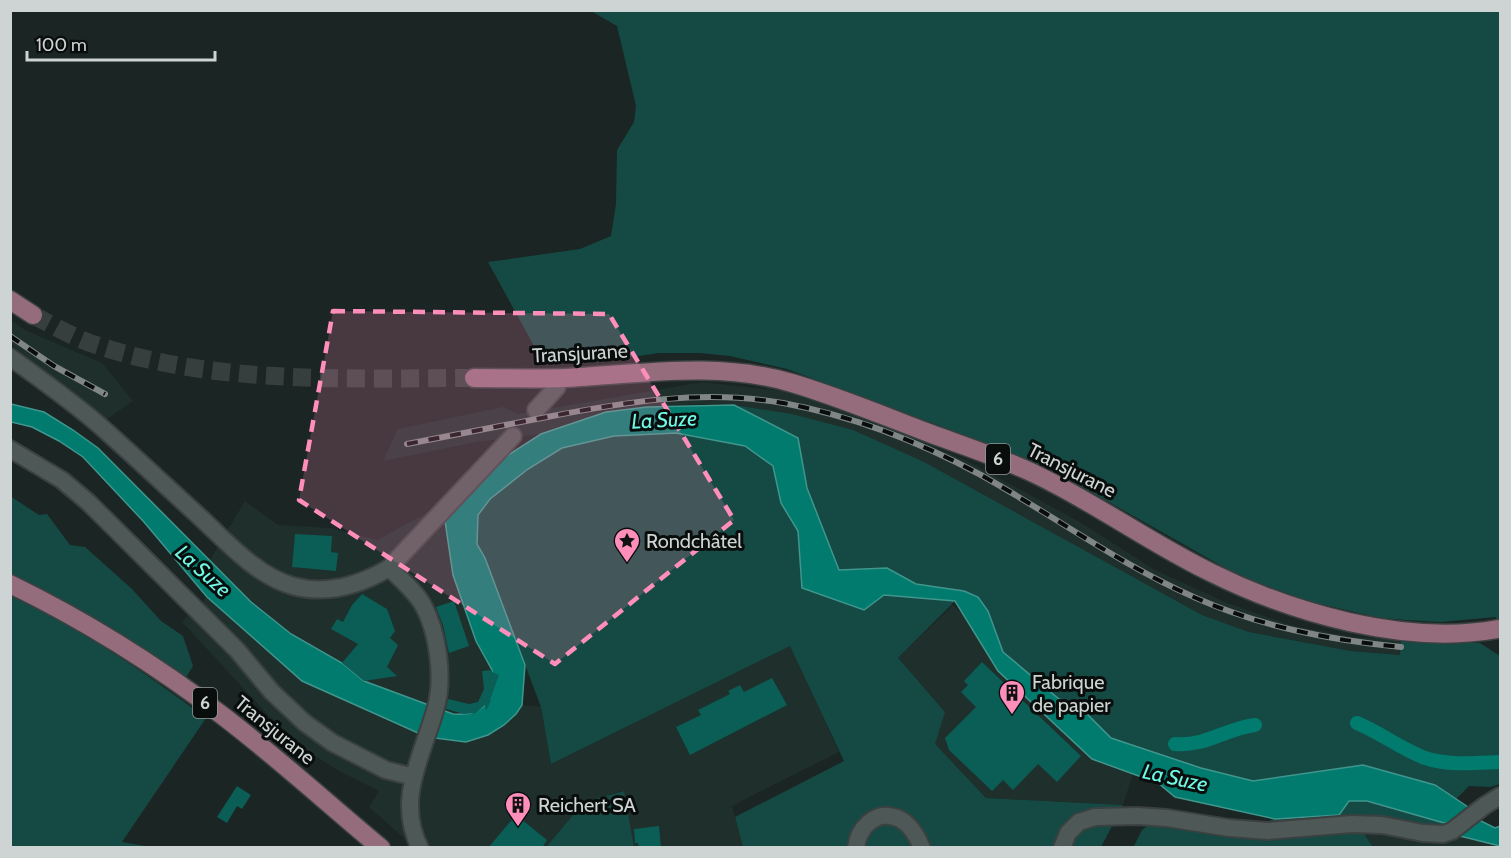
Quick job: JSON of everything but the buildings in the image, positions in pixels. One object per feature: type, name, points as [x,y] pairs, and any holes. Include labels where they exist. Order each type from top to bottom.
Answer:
[{"type":"main road","points":[[10,300],[33,315]]},
{"type":"main road","name":"Transjurane","points":[[474,378],[563,378],[704,370],[736,372],[790,382],[1033,473],[1209,572],[1283,603],[1349,623],[1426,633],[1470,633],[1498,629]]},
{"type":"main road","name":"Transjurane","points":[[10,584],[97,630],[181,685],[261,747],[381,848]]},
{"type":"street","points":[[10,357],[97,423],[250,562],[271,576],[293,586],[325,590],[356,584],[373,578],[389,568],[513,436]]},
{"type":"street","points":[[536,410],[557,387]]},
{"type":"street","points":[[10,449],[55,475],[88,502],[237,650],[272,692],[305,723],[333,743],[386,770],[414,777]]},
{"type":"street","points":[[389,568],[423,605],[430,623],[440,669],[440,690],[414,777],[409,808],[412,831],[420,848]]},
{"type":"street","points":[[1062,848],[1068,833],[1079,822],[1095,817],[1167,818],[1229,828],[1268,831],[1352,824],[1382,825],[1423,833],[1443,834],[1452,831],[1477,810],[1500,796]]},
{"type":"street","points":[[856,848],[859,833],[869,821],[881,816],[895,817],[907,825],[917,836],[921,848]]},
{"type":"highlighted area","points":[[333,311],[609,314],[734,520],[555,664],[299,500]]},
{"type":"shaded area","points":[[591,11],[1500,11],[1500,644],[1496,617],[1441,622],[1381,618],[1307,601],[1236,574],[1054,471],[1002,449],[787,369],[730,356],[700,353],[659,353],[598,362],[544,364],[488,262],[580,249],[611,236],[616,204],[617,150],[634,122],[636,106],[617,26]]},
{"type":"shaded area","points":[[10,319],[25,330],[102,363],[133,401],[104,421],[11,344]]},
{"type":"shaded area","points":[[702,382],[792,392],[895,429],[973,464],[1080,522],[1155,570],[1225,602],[1290,625],[1352,637],[1401,640],[1401,655],[1351,651],[1249,632],[1202,615],[1130,576],[709,404],[647,407],[606,412],[541,434],[476,442],[383,461],[398,429],[503,407],[518,414]]},
{"type":"shaded area","points":[[734,405],[792,414],[853,430],[924,462],[1202,615],[1249,632],[1351,651],[1400,655],[1401,640],[1480,643],[1500,656],[1500,784],[1490,787],[1469,786],[1456,799],[1435,785],[1363,765],[1253,781],[1201,768],[1111,738],[1080,707],[1059,699],[1003,652],[988,611],[964,591],[916,584],[887,568],[839,570],[807,488],[798,438]]},
{"type":"shaded area","points":[[676,433],[745,446],[773,466],[781,503],[798,531],[802,588],[955,601],[898,658],[945,712],[935,744],[986,798],[1123,805],[1101,847],[743,847],[735,817],[844,761],[790,646],[551,764],[541,707],[485,558],[477,544],[478,515],[490,499],[528,469],[562,448],[614,436]]},
{"type":"shaded area","points":[[10,496],[39,515],[47,514],[70,545],[85,547],[132,589],[161,621],[183,636],[193,666],[185,679],[11,577]]},
{"type":"shaded area","points":[[245,501],[278,525],[331,528],[377,540],[431,511],[445,521],[453,575],[476,641],[492,670],[489,702],[471,714],[453,714],[364,681],[342,663],[291,634],[252,602],[210,560]]},
{"type":"shaded area","points":[[11,596],[62,622],[111,652],[206,718],[122,842],[151,847],[11,847]]},
{"type":"shaded area","points":[[207,597],[302,681],[427,737],[488,735],[504,725],[522,705],[541,707],[551,764],[791,645],[839,752],[732,806],[743,847],[634,847],[623,791],[584,802],[546,847],[414,847],[369,807],[379,791],[339,771],[307,751],[268,715],[182,622]]},
{"type":"shaded area","points":[[953,605],[966,618],[998,671],[1069,739],[1092,759],[1133,774],[1123,805],[986,798],[934,744],[898,658]]},
{"type":"shaded area","points":[[624,791],[634,847],[546,847],[584,802]]},
{"type":"shaded area","points":[[1349,801],[1367,801],[1451,825],[1431,828],[1361,829],[1373,847],[1133,848],[1142,830],[1160,817],[1250,827],[1275,819],[1339,815]]},
{"type":"shaded area","points":[[1451,825],[1460,836],[1500,847],[1373,847],[1361,829]]},
{"type":"water","name":"La Suze","points":[[11,404],[44,412],[98,448],[251,602],[291,634],[342,663],[364,681],[453,714],[469,714],[481,709],[489,702],[492,670],[476,641],[453,575],[445,521],[448,513],[505,457],[541,434],[606,412],[647,407],[734,405],[798,438],[807,488],[839,570],[887,568],[916,584],[964,591],[978,597],[988,611],[1003,652],[1059,699],[1080,707],[1111,738],[1201,768],[1253,781],[1363,765],[1435,785],[1471,809],[1477,819],[1495,828],[1500,826],[1500,846],[1460,836],[1451,825],[1367,801],[1349,801],[1339,815],[1275,819],[1175,797],[1158,783],[1092,759],[998,671],[955,601],[884,595],[864,610],[802,588],[798,531],[781,503],[773,466],[745,446],[676,433],[614,436],[562,448],[528,469],[490,499],[478,515],[477,544],[485,558],[525,665],[522,705],[504,725],[488,735],[466,742],[427,737],[302,681],[207,597],[144,522],[83,457],[32,427],[11,422]]},
{"type":"waterway","points":[[1357,723],[1434,761],[1500,762]]},
{"type":"waterway","points":[[1175,744],[1207,740],[1255,725]]},
{"type":"tunnel","points":[[33,315],[99,346],[144,359],[191,367],[285,377],[474,378]]},
{"type":"railway","points":[[10,336],[54,366],[105,394]]},
{"type":"railway","points":[[407,444],[576,412],[664,399],[723,397],[753,399],[809,408],[885,431],[933,451],[1008,490],[1140,570],[1196,598],[1246,617],[1297,631],[1401,647]]},
{"type":"place","name":"Rondchâtel","points":[[627,564]]},
{"type":"place","name":"Fabrique de papier","points":[[1012,716]]},
{"type":"place","name":"Reichert SA","points":[[518,828]]}]
